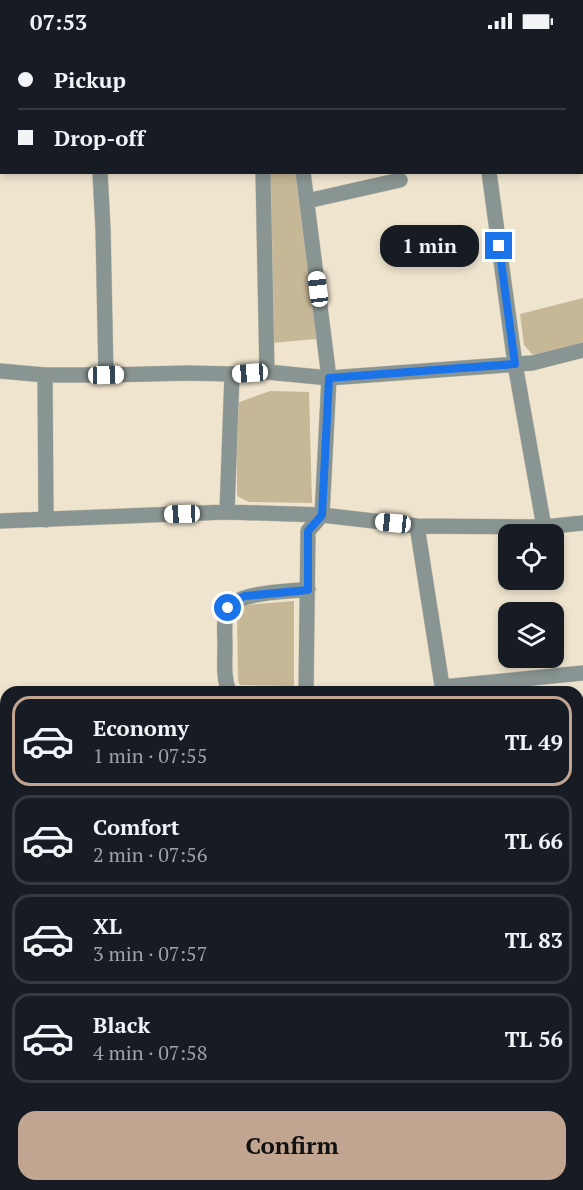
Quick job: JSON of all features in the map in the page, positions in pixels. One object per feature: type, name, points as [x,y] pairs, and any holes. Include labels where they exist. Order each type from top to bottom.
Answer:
[{"type":"street","points":[[100,174],[106,375]]},
{"type":"street","points":[[262,174],[267,372]]},
{"type":"street","points":[[303,174],[329,378],[322,515],[308,531],[306,686]]},
{"type":"street","points":[[489,174],[515,364],[543,524]]},
{"type":"street","points":[[307,201],[400,180]]},
{"type":"street","points":[[0,371],[45,375],[267,372],[329,378],[532,363],[583,351]]},
{"type":"street","points":[[227,513],[232,374]]},
{"type":"street","points":[[45,375],[46,519]]},
{"type":"street","points":[[0,522],[227,513],[322,515],[417,526],[498,527]]},
{"type":"street","points":[[564,525],[583,523]]},
{"type":"street","points":[[417,526],[443,686]]},
{"type":"street","points":[[228,686],[225,676],[225,621],[228,608],[235,600],[245,596],[308,590]]},
{"type":"street","points":[[469,686],[583,673]]},
{"type":"shaded area","points":[[270,174],[296,174],[317,339],[270,343]]},
{"type":"shaded area","points":[[583,298],[583,342],[540,355],[532,354],[524,345],[520,314]]},
{"type":"shaded area","points":[[270,391],[309,392],[312,503],[249,502],[237,496],[237,403]]},
{"type":"shaded area","points":[[294,601],[294,686],[240,685],[237,612],[246,605]]},
{"type":"route","points":[[228,608],[235,600],[245,596],[308,590],[308,531],[322,515],[329,378],[515,364],[499,246]]}]
